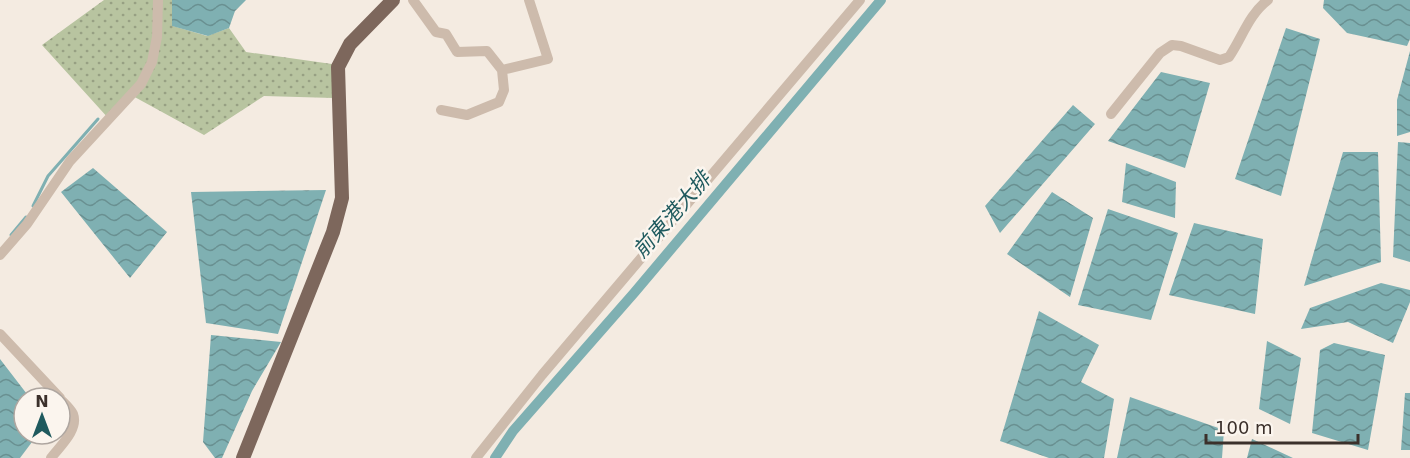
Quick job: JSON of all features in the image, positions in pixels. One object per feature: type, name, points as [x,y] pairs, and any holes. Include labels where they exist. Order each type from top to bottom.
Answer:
[{"type":"main road","points":[[243,458],[333,232],[342,198],[338,67],[350,44],[393,0]]},
{"type":"street","points":[[0,255],[27,224],[70,161],[141,84],[152,62],[157,37],[158,0]]},
{"type":"street","points":[[413,0],[436,32],[446,33],[457,52],[487,51],[502,70],[504,90],[499,102],[467,115],[441,110]]},
{"type":"street","points":[[502,70],[548,59],[529,0]]},
{"type":"street","points":[[476,458],[542,375],[860,0]]},
{"type":"street","points":[[1111,114],[1165,48],[1173,45],[1181,46],[1220,60],[1229,57],[1251,18],[1268,0]]},
{"type":"street","points":[[0,334],[49,386]]},
{"type":"street","points":[[72,413],[75,422],[72,430]]},
{"type":"green space","points":[[104,0],[172,0],[173,26],[207,36],[229,28],[246,52],[339,65],[333,98],[264,96],[204,135],[131,95],[109,119],[42,45]]},
{"type":"water","points":[[172,0],[246,0],[235,11],[229,28],[208,36],[172,26]]},
{"type":"water","points":[[1324,0],[1410,0],[1410,39],[1407,46],[1347,33],[1323,8]]},
{"type":"water","points":[[1286,28],[1320,39],[1281,196],[1235,179]]},
{"type":"water","points":[[1410,51],[1410,132],[1397,136],[1397,100]]},
{"type":"water","points":[[1161,72],[1210,83],[1185,168],[1108,141]]},
{"type":"water","points":[[1073,105],[1095,124],[1000,233],[985,206]]},
{"type":"water","points":[[1398,142],[1410,143],[1410,262],[1393,257]]},
{"type":"water","points":[[1343,152],[1378,152],[1381,262],[1304,286]]},
{"type":"water","points":[[1126,163],[1176,182],[1175,218],[1122,202]]},
{"type":"water","points":[[93,168],[167,232],[130,278],[61,192]]},
{"type":"water","points":[[326,190],[278,334],[206,323],[191,192]]},
{"type":"water","points":[[1052,192],[1093,218],[1070,297],[1007,254]]},
{"type":"water","points":[[1108,209],[1178,233],[1151,320],[1078,305]]},
{"type":"water","points":[[1194,223],[1263,239],[1255,314],[1169,295]]},
{"type":"water","points":[[1381,283],[1410,290],[1410,302],[1393,343],[1348,322],[1301,329],[1310,308]]},
{"type":"water","points":[[1039,311],[1099,345],[1081,382],[1114,399],[1104,458],[1049,458],[1000,441]]},
{"type":"water","points":[[211,335],[281,342],[252,391],[222,458],[215,458],[203,442]]},
{"type":"water","points":[[1267,341],[1301,358],[1290,424],[1259,409]]},
{"type":"water","points":[[1334,343],[1385,355],[1368,450],[1312,433],[1320,350]]},
{"type":"water","points":[[0,359],[21,386],[12,386],[12,446],[29,446],[20,458],[0,458]]},
{"type":"water","points":[[1405,393],[1410,393],[1410,450],[1401,450]]},
{"type":"water","points":[[1130,397],[1224,430],[1222,458],[1117,458]]},
{"type":"water","points":[[1252,439],[1293,458],[1247,458]]},
{"type":"waterway","name":"前東港大排","points":[[495,458],[513,431],[634,293],[881,0]]},
{"type":"waterway","points":[[33,206],[48,176],[98,119]]},
{"type":"waterway","points":[[11,235],[26,217]]}]
